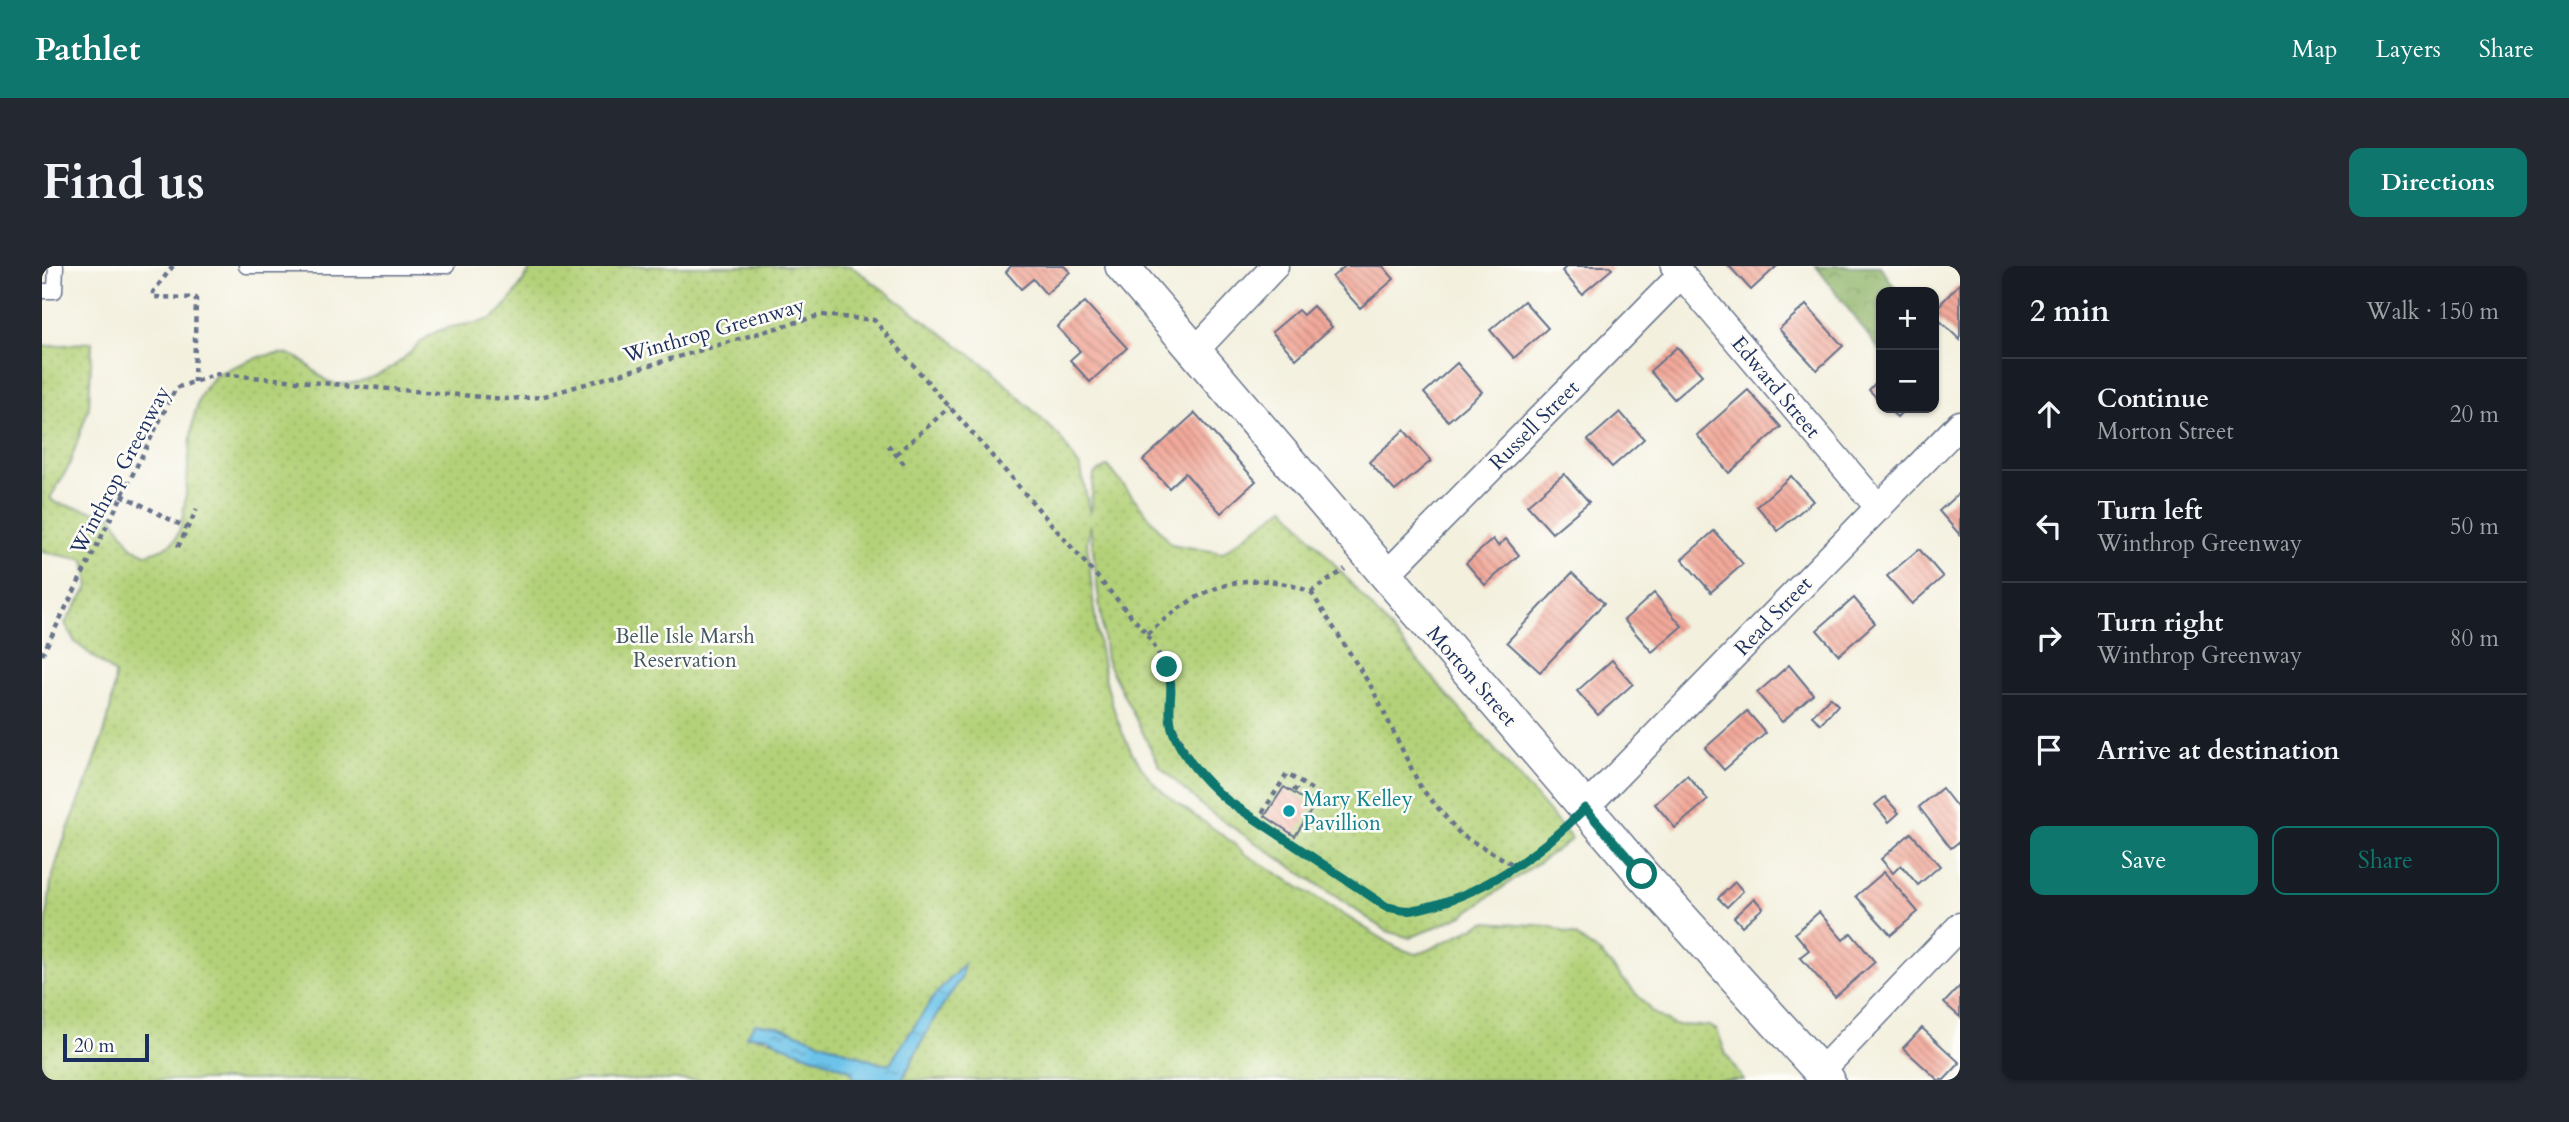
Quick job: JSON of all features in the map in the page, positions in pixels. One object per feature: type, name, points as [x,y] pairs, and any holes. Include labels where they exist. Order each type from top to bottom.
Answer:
[{"type":"street","name":"Morton Street","points":[[1122,266],[1585,808],[1824,1076]]},
{"type":"street","points":[[1195,351],[1275,266]]},
{"type":"street","name":"Edward Street","points":[[1678,270],[1879,508]]},
{"type":"street","name":"Russell Street","points":[[1377,564],[1678,270]]},
{"type":"street","name":"Read Street","points":[[1585,808],[1960,424]]},
{"type":"street","points":[[1824,1076],[1960,926]]},
{"type":"lane","points":[[42,291],[55,291],[56,266]]},
{"type":"lane","points":[[246,266],[447,266]]},
{"type":"path","name":"Winthrop Greenway","points":[[173,266],[153,292],[153,298],[196,298],[194,382]]},
{"type":"path","name":"Winthrop Greenway","points":[[42,654],[176,387],[217,374],[506,399],[541,397],[821,315],[874,320],[1147,634],[1167,667],[1173,686],[1170,718],[1182,749],[1215,791],[1257,821],[1387,907],[1411,911],[1488,885],[1567,827],[1585,808]]},
{"type":"path","points":[[896,454],[950,407]]},
{"type":"path","points":[[888,445],[904,464]]},
{"type":"path","points":[[122,495],[187,528]]},
{"type":"path","points":[[178,547],[197,509]]},
{"type":"path","points":[[1311,592],[1377,564]]},
{"type":"path","points":[[1147,634],[1183,603],[1213,587],[1255,579],[1311,592],[1372,688],[1422,788],[1461,835],[1514,865]]},
{"type":"path","points":[[1257,821],[1287,774],[1322,796],[1317,804],[1291,787],[1289,790]]},
{"type":"green space","name":"Belle Isle Marsh Reservation","points":[[532,266],[851,266],[989,368],[1059,436],[1081,469],[1090,514],[1094,474],[1108,466],[1171,544],[1222,553],[1285,507],[1572,839],[1463,915],[1410,938],[1387,931],[1207,810],[1160,767],[1106,660],[1090,524],[1087,543],[1104,673],[1124,736],[1139,764],[1169,797],[1244,853],[1396,947],[1415,954],[1424,952],[1485,922],[1549,926],[1576,936],[1602,955],[1652,1012],[1674,1025],[1709,1026],[1717,1030],[1726,1054],[1743,1080],[902,1080],[931,1024],[961,978],[935,995],[891,1063],[881,1064],[778,1026],[747,1036],[771,1040],[812,1054],[850,1070],[856,1080],[42,1080],[44,956],[51,883],[106,727],[115,674],[75,642],[65,623],[89,586],[85,560],[42,552],[42,347],[92,342],[89,407],[69,466],[50,498],[56,503],[111,515],[132,547],[146,554],[168,546],[177,536],[183,518],[193,422],[199,401],[208,384],[222,372],[260,357],[280,354],[298,358],[324,379],[336,384],[368,379],[392,367],[433,333],[494,317],[505,307]]},
{"type":"green space","points":[[1816,266],[1880,266],[1895,287],[1876,287],[1876,346]]},
{"type":"water","points":[[964,964],[961,978],[931,1024],[902,1080],[856,1080],[850,1070],[782,1045],[768,1036],[746,1036],[755,1023],[778,1026],[881,1064],[890,1063],[935,995]]},
{"type":"building","points":[[1011,266],[1064,266],[1070,272],[1046,294],[1033,279],[1021,289],[1006,272]]},
{"type":"building","points":[[1345,266],[1383,266],[1394,279],[1360,308],[1332,277]]},
{"type":"building","points":[[1567,266],[1609,266],[1612,269],[1582,294],[1562,271]]},
{"type":"building","points":[[1729,266],[1777,266],[1751,290]]},
{"type":"building","points":[[1960,283],[1960,340],[1939,320],[1939,306]]},
{"type":"building","points":[[1524,301],[1548,328],[1514,358],[1490,330]]},
{"type":"building","points":[[1085,302],[1127,348],[1090,382],[1070,360],[1080,351],[1057,327]]},
{"type":"building","points":[[1806,305],[1843,346],[1817,370],[1779,329]]},
{"type":"building","points":[[1313,306],[1332,327],[1296,359],[1272,332],[1298,310],[1303,315]]},
{"type":"building","points":[[1677,347],[1702,375],[1674,399],[1650,371]]},
{"type":"building","points":[[1457,363],[1482,392],[1448,421],[1424,393]]},
{"type":"building","points":[[1876,382],[1876,397],[1869,390]]},
{"type":"building","points":[[1748,390],[1781,427],[1729,473],[1697,435]]},
{"type":"building","points":[[1620,412],[1644,439],[1612,467],[1588,440]]},
{"type":"building","points":[[1195,413],[1256,481],[1221,513],[1185,473],[1169,488],[1143,460]]},
{"type":"building","points":[[1404,430],[1431,461],[1395,491],[1369,462]]},
{"type":"building","points":[[1564,474],[1589,502],[1552,533],[1527,505]]},
{"type":"building","points":[[1791,476],[1813,501],[1778,531],[1757,506]]},
{"type":"building","points":[[1960,492],[1960,535],[1939,511]]},
{"type":"building","points":[[1714,531],[1743,564],[1711,592],[1682,559]]},
{"type":"building","points":[[1493,539],[1498,546],[1506,539],[1519,555],[1485,585],[1466,563]]},
{"type":"building","points":[[1919,549],[1943,577],[1912,604],[1887,576]]},
{"type":"building","points":[[1572,573],[1604,603],[1540,672],[1507,642]]},
{"type":"building","points":[[1654,593],[1682,626],[1652,652],[1624,620]]},
{"type":"building","points":[[1854,598],[1875,623],[1839,655],[1817,630]]},
{"type":"building","points":[[1612,660],[1633,684],[1598,715],[1577,691]]},
{"type":"building","points":[[1789,665],[1813,694],[1782,722],[1757,693]]},
{"type":"building","points":[[1830,697],[1838,705],[1821,724],[1812,716]]},
{"type":"building","points":[[1747,711],[1766,733],[1724,770],[1705,748]]},
{"type":"building","points":[[1687,775],[1708,800],[1675,828],[1655,804]]},
{"type":"building","name":"Mary Kelley Pavillion","points":[[1284,787],[1314,806],[1295,836],[1265,816]]},
{"type":"building","points":[[1942,788],[1960,811],[1960,841],[1951,848],[1919,807]]},
{"type":"building","points":[[1885,797],[1899,813],[1889,822],[1875,805]]},
{"type":"building","points":[[1911,833],[1940,866],[1918,885],[1901,865],[1893,873],[1881,859]]},
{"type":"building","points":[[1884,872],[1918,912],[1891,935],[1856,896]]},
{"type":"building","points":[[1735,882],[1743,891],[1727,907],[1718,898]]},
{"type":"building","points":[[1754,898],[1763,908],[1742,926],[1734,917]]},
{"type":"building","points":[[1819,912],[1843,940],[1851,933],[1875,962],[1835,997],[1800,957],[1809,950],[1795,933]]},
{"type":"building","points":[[1960,986],[1960,1017],[1944,1003]]},
{"type":"building","points":[[1922,1028],[1960,1063],[1944,1080],[1938,1080],[1903,1048]]},
{"type":"place","name":"Mary Kelley Pavillion","points":[[1289,811]]},
{"type":"route","points":[[1167,667],[1173,686],[1170,718],[1182,749],[1195,769],[1215,791],[1387,907],[1411,911],[1488,885],[1567,827],[1585,808],[1642,874]]}]
